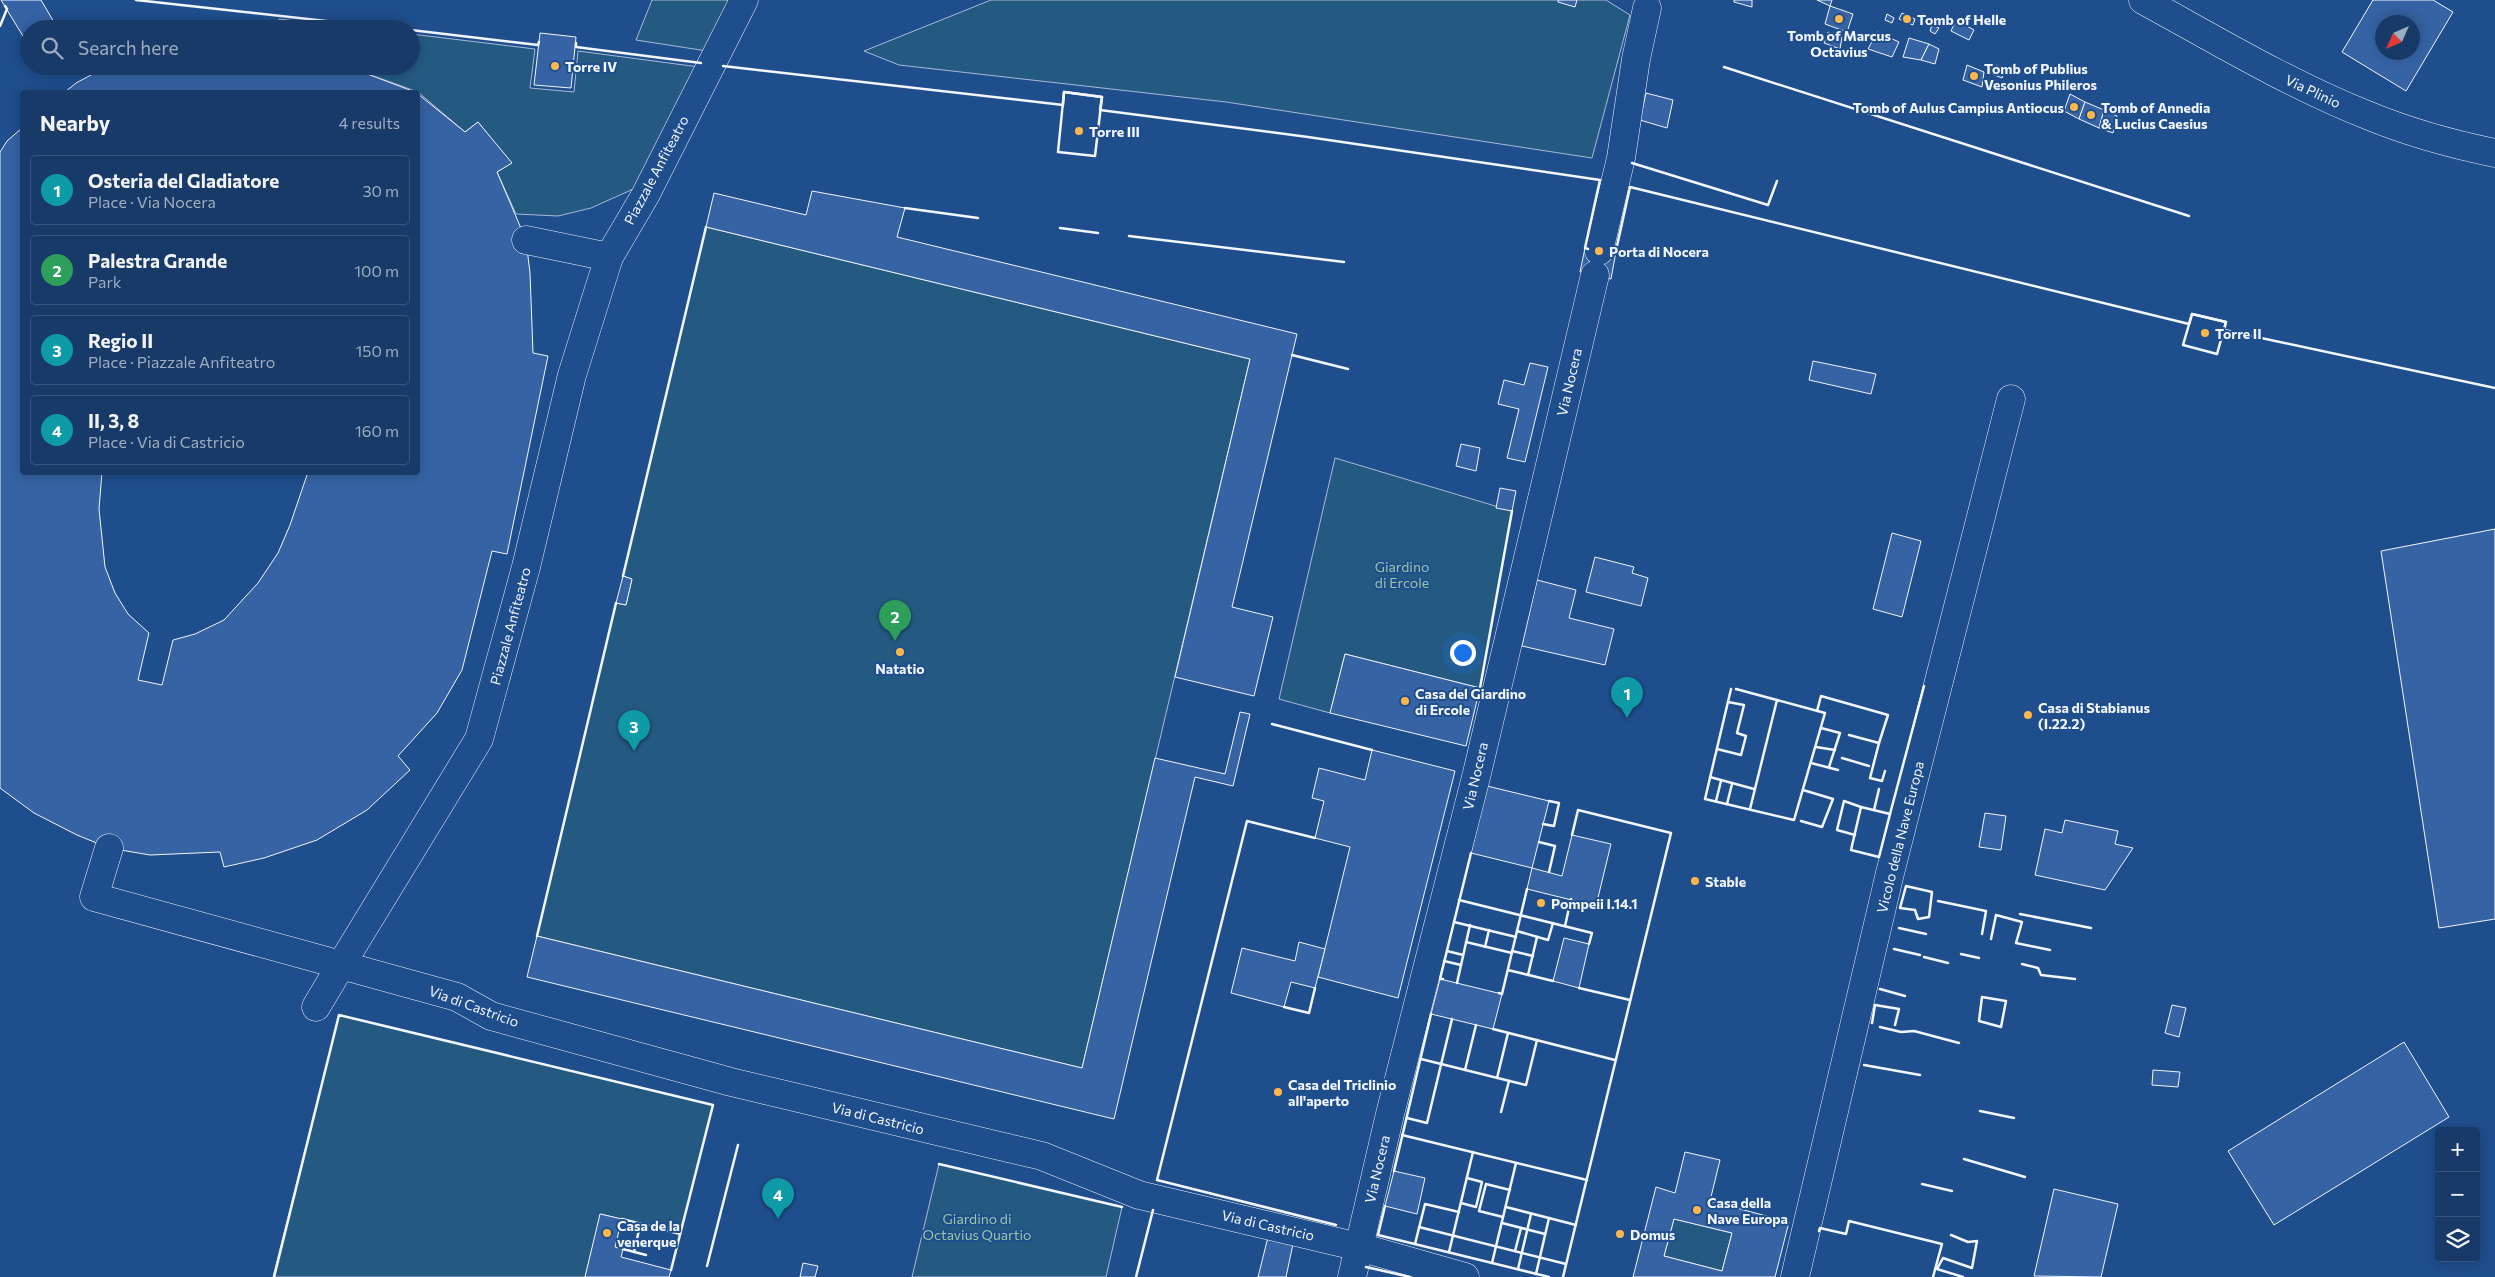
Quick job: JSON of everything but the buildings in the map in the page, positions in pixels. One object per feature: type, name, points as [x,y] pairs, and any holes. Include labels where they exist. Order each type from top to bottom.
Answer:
[{"type":"street","name":"Piazzale Anfiteatro","points":[[341,965],[479,739],[526,567],[572,375],[609,257],[646,194],[744,0]]},
{"type":"street","name":"Via Plinio","points":[[2143,0],[2285,78],[2367,116],[2445,142],[2495,153]]},
{"type":"street","name":"Via Nocera","points":[[1352,1277],[1477,773],[1597,263],[1621,158],[1636,59],[1647,8]]},
{"type":"street","points":[[526,240],[609,257]]},
{"type":"street","name":"Vicolo della Nave Europa","points":[[1795,1277],[1890,873],[2011,399]]},
{"type":"street","name":"Via di Castricio","points":[[109,848],[94,897],[457,997],[492,1016],[731,1082],[1042,1156],[1139,1195],[1359,1247],[1465,1277]]},
{"type":"street","points":[[316,1007],[341,965]]},
{"type":"green space","points":[[652,0],[731,0],[707,51],[636,40]]},
{"type":"green space","points":[[991,0],[1606,0],[1630,15],[1592,158],[1226,102],[899,65],[864,51]]},
{"type":"green space","points":[[420,35],[535,49],[530,88],[574,92],[578,51],[699,67],[640,186],[591,208],[558,216],[516,214],[497,172],[511,163],[478,122],[465,132],[420,94],[420,90],[412,90],[371,75],[420,75]]},
{"type":"green space","points":[[706,227],[1250,359],[1082,1068],[537,936],[616,603],[626,605],[632,579],[623,576]]},
{"type":"green space","name":"Giardino di Ercole","points":[[1335,458],[1512,511],[1480,688],[1345,654],[1330,713],[1279,699]]},
{"type":"green space","points":[[339,1015],[713,1105],[680,1234],[601,1214],[585,1277],[273,1277]]},
{"type":"green space","name":"Giardino di Octavius Quartio","points":[[939,1164],[1122,1207],[1106,1277],[912,1277]]},
{"type":"green space","points":[[1674,1219],[1732,1233],[1722,1271],[1664,1256]]},
{"type":"wall","points":[[136,0],[317,20]]},
{"type":"wall","points":[[0,26],[7,9],[5,6]]},
{"type":"wall","points":[[420,31],[538,45],[539,42]]},
{"type":"wall","points":[[576,43],[576,47],[701,63]]},
{"type":"wall","points":[[723,66],[1063,105],[1064,92],[1102,97],[1100,110],[1308,137],[1600,180],[1585,248],[1588,249]]},
{"type":"wall","points":[[1724,67],[2189,216]]},
{"type":"wall","points":[[1064,92],[1102,97],[1095,156],[1058,152],[1064,92]]},
{"type":"wall","points":[[1632,163],[1768,205],[1777,181]]},
{"type":"wall","points":[[1615,246],[1617,246],[1630,187],[2189,324],[2192,314],[2226,322],[2224,330],[2495,388]]},
{"type":"wall","points":[[905,208],[978,218]]},
{"type":"wall","points":[[623,576],[706,227]]},
{"type":"wall","points":[[1060,228],[1098,233]]},
{"type":"wall","points":[[1129,236],[1344,262]]},
{"type":"wall","points":[[2192,314],[2226,322],[2217,354],[2183,345],[2192,314]]},
{"type":"wall","points":[[1292,355],[1348,369]]},
{"type":"wall","points":[[1480,688],[1512,511]]},
{"type":"wall","points":[[537,936],[616,603]]},
{"type":"wall","points":[[1890,814],[1924,686]]},
{"type":"wall","points":[[1731,689],[1705,799],[1794,820],[1825,713],[1736,689]]},
{"type":"wall","points":[[1817,711],[1821,696],[1888,715],[1879,743]]},
{"type":"wall","points":[[1750,809],[1777,700]]},
{"type":"wall","points":[[1717,749],[1741,755],[1746,736],[1737,733],[1744,705],[1728,702]]},
{"type":"wall","points":[[1272,724],[1372,750]]},
{"type":"wall","points":[[1821,728],[1840,733],[1829,767]]},
{"type":"wall","points":[[1849,735],[1879,743],[1870,778],[1882,781],[1885,771]]},
{"type":"wall","points":[[1816,747],[1835,750]]},
{"type":"wall","points":[[1842,758],[1869,766]]},
{"type":"wall","points":[[1811,763],[1838,770]]},
{"type":"wall","points":[[1710,777],[1754,789]]},
{"type":"wall","points":[[1716,801],[1721,781]]},
{"type":"wall","points":[[1727,804],[1732,784]]},
{"type":"wall","points":[[1874,810],[1879,789]]},
{"type":"wall","points":[[1801,821],[1822,827],[1833,799],[1803,790]]},
{"type":"wall","points":[[1543,824],[1554,826],[1559,803],[1549,801]]},
{"type":"wall","points":[[1855,835],[1837,830],[1844,801],[1861,807]]},
{"type":"wall","points":[[1861,807],[1890,814],[1879,857],[1851,850],[1861,807]]},
{"type":"wall","points":[[1563,1277],[1671,833],[1578,810],[1572,835]]},
{"type":"wall","points":[[1315,838],[1247,821],[1157,1180],[1336,1225]]},
{"type":"wall","points":[[1539,842],[1555,846],[1549,872]]},
{"type":"wall","points":[[1443,979],[1440,979],[1471,853]]},
{"type":"wall","points":[[1906,886],[1932,892],[1929,917],[1918,919],[1915,910],[1900,908],[1906,886]]},
{"type":"wall","points":[[1499,993],[1502,994],[1527,889]]},
{"type":"wall","points":[[1565,926],[1571,899]]},
{"type":"wall","points":[[1459,900],[1592,933],[1589,944]]},
{"type":"wall","points":[[1938,901],[1986,911],[1982,934]]},
{"type":"wall","points":[[2020,914],[2091,928]]},
{"type":"wall","points":[[1991,939],[1996,915],[2022,922],[2016,943],[2050,950]]},
{"type":"wall","points":[[1454,922],[1516,937]]},
{"type":"wall","points":[[1517,931],[1548,940],[1553,923]]},
{"type":"wall","points":[[1457,983],[1470,925]]},
{"type":"wall","points":[[1899,928],[1926,934]]},
{"type":"wall","points":[[1485,947],[1489,930]]},
{"type":"wall","points":[[1528,975],[1537,937]]},
{"type":"wall","points":[[1466,942],[1512,953]]},
{"type":"wall","points":[[1894,949],[1920,955]]},
{"type":"wall","points":[[1447,951],[1463,955]]},
{"type":"wall","points":[[1512,951],[1533,956]]},
{"type":"wall","points":[[1961,954],[1979,958]]},
{"type":"wall","points":[[1924,957],[1948,963]]},
{"type":"wall","points":[[1444,961],[1461,965]]},
{"type":"wall","points":[[2022,964],[2038,968],[2041,975],[2075,979]]},
{"type":"wall","points":[[1508,970],[1553,981]]},
{"type":"wall","points":[[1284,1007],[1309,1013],[1315,988]]},
{"type":"wall","points":[[1579,988],[1630,1000]]},
{"type":"wall","points":[[1880,989],[1905,996]]},
{"type":"wall","points":[[1982,997],[2006,1001],[2001,1027],[1979,1021],[1982,997]]},
{"type":"wall","points":[[1872,1023],[1875,1005],[1899,1009],[1895,1025]]},
{"type":"wall","points":[[1394,1171],[1431,1014]]},
{"type":"wall","points":[[274,1277],[339,1015],[713,1105],[671,1270]]},
{"type":"wall","points":[[1407,1118],[1427,1123],[1452,1019]]},
{"type":"wall","points":[[1465,1070],[1476,1025]]},
{"type":"wall","points":[[1880,1027],[1901,1032],[1914,1031],[1959,1043]]},
{"type":"wall","points":[[1493,1029],[1615,1060]]},
{"type":"wall","points":[[1497,1078],[1508,1033]]},
{"type":"wall","points":[[1421,1059],[1526,1085],[1537,1040]]},
{"type":"wall","points":[[1864,1065],[1920,1075]]},
{"type":"wall","points":[[1501,1112],[1509,1081]]},
{"type":"wall","points":[[1980,1111],[2014,1118]]},
{"type":"wall","points":[[1402,1135],[1587,1180]]},
{"type":"wall","points":[[707,1266],[738,1145]]},
{"type":"wall","points":[[1449,1252],[1473,1152]]},
{"type":"wall","points":[[1964,1159],[2025,1177]]},
{"type":"wall","points":[[1492,1263],[1516,1163]]},
{"type":"wall","points":[[939,1164],[1122,1207]]},
{"type":"wall","points":[[1461,1203],[1476,1207],[1482,1182],[1467,1178]]},
{"type":"wall","points":[[1503,1217],[1479,1211],[1486,1184],[1510,1190]]},
{"type":"wall","points":[[1922,1184],[1952,1191]]},
{"type":"wall","points":[[1415,1244],[1425,1204],[1459,1212]]},
{"type":"wall","points":[[1385,1206],[1378,1235],[1549,1277]]},
{"type":"wall","points":[[1506,1207],[1576,1225]]},
{"type":"wall","points":[[1136,1277],[1153,1210]]},
{"type":"wall","points":[[1518,1269],[1531,1214]]},
{"type":"wall","points":[[1536,1274],[1549,1218]]},
{"type":"wall","points":[[622,1219],[680,1234]]},
{"type":"wall","points":[[1819,1231],[1820,1228],[1846,1234],[1849,1221],[1942,1244],[1933,1277]]},
{"type":"wall","points":[[1502,1223],[1545,1234]]},
{"type":"wall","points":[[1419,1227],[1566,1264]]},
{"type":"wall","points":[[1515,1251],[1521,1228]]},
{"type":"wall","points":[[634,1252],[639,1230]]},
{"type":"wall","points":[[1951,1235],[1968,1242],[1977,1241],[1972,1268],[1943,1258],[1937,1269],[1963,1277]]},
{"type":"wall","points":[[623,1249],[646,1255]]},
{"type":"wall","points":[[1366,1267],[1410,1277]]},
{"type":"place","name":"Tomb of Marcus Octavius","points":[[1839,19]]},
{"type":"place","name":"Tomb of Helle","points":[[1907,19]]},
{"type":"place","name":"Torre IV","points":[[555,66]]},
{"type":"place","name":"Tomb of Publius Vesonius Phileros","points":[[1974,76]]},
{"type":"place","name":"Tomb of Aulus Campius Antiocus","points":[[2074,107]]},
{"type":"place","name":"Tomb of Annedia & Lucius Caesius","points":[[2091,115]]},
{"type":"place","name":"Torre III","points":[[1079,131]]},
{"type":"place","name":"Porta di Nocera","points":[[1599,251]]},
{"type":"place","name":"Torre II","points":[[2205,333]]},
{"type":"place","name":"Palestra Grande","points":[[895,641]]},
{"type":"place","name":"Natatio","points":[[900,652]]},
{"type":"place","name":"Casa del Giardino di Ercole","points":[[1405,701]]},
{"type":"place","name":"Casa di Stabianus (I.22.2)","points":[[2028,715]]},
{"type":"place","name":"Osteria del Gladiatore","points":[[1627,718]]},
{"type":"place","name":"Regio II","points":[[634,751]]},
{"type":"place","name":"Stable","points":[[1695,881]]},
{"type":"place","name":"Pompeii I.14.1","points":[[1541,903]]},
{"type":"place","name":"Casa del Triclinio all'aperto","points":[[1278,1092]]},
{"type":"place","name":"Casa della Nave Europa","points":[[1697,1210]]},
{"type":"place","name":"II, 3, 8","points":[[778,1219]]},
{"type":"place","name":"Casa de la venerque","points":[[607,1233]]},
{"type":"place","name":"Domus","points":[[1620,1234]]}]
